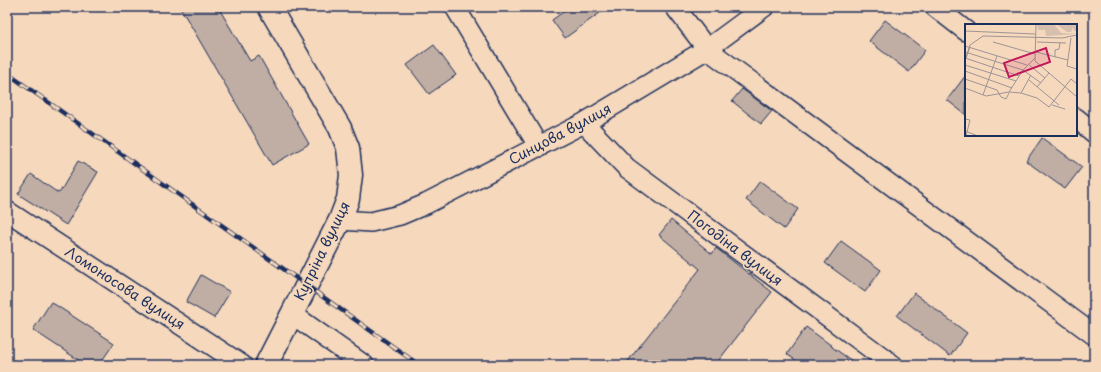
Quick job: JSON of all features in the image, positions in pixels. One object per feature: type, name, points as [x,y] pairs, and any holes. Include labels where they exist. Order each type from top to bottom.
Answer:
[{"type":"main road","name":"Купріна вулиця","points":[[266,365],[340,220],[348,199],[351,175],[348,148],[340,128],[270,7]]},
{"type":"street","points":[[455,7],[539,147]]},
{"type":"street","points":[[674,7],[707,49],[1094,335]]},
{"type":"street","name":"Синцова вулиця","points":[[340,220],[371,222],[400,215],[426,204],[584,123],[707,49],[764,7]]},
{"type":"street","points":[[935,7],[965,30]]},
{"type":"street","points":[[1077,119],[1094,133]]},
{"type":"street","name":"Погодіна вулиця","points":[[584,123],[627,168],[893,365]]},
{"type":"street","name":"Ломоносова вулиця","points":[[7,211],[242,365]]},
{"type":"street","points":[[292,314],[364,365]]},
{"type":"building","points":[[180,7],[218,7],[250,61],[259,56],[309,144],[272,165]]},
{"type":"building","points":[[570,7],[608,7],[565,38],[552,20]]},
{"type":"building","points":[[885,20],[925,50],[909,72],[869,41]]},
{"type":"building","points":[[434,45],[456,75],[429,94],[407,65]]},
{"type":"building","points":[[965,76],[965,114],[947,100]]},
{"type":"building","points":[[742,89],[772,111],[761,124],[732,101]]},
{"type":"building","points":[[1042,138],[1082,167],[1065,189],[1026,161]]},
{"type":"building","points":[[78,161],[98,172],[66,225],[18,194],[31,174],[58,193],[60,192]]},
{"type":"building","points":[[760,181],[798,209],[784,229],[746,200]]},
{"type":"building","points":[[671,220],[712,254],[716,248],[772,292],[715,365],[625,365],[700,269],[659,235]]},
{"type":"building","points":[[841,241],[881,270],[865,292],[825,263]]},
{"type":"building","points":[[201,275],[230,292],[214,318],[186,302]]},
{"type":"building","points":[[914,293],[967,333],[950,356],[897,316]]},
{"type":"building","points":[[51,302],[114,343],[99,365],[86,365],[33,330]]},
{"type":"building","points":[[806,327],[858,365],[802,365],[787,354]]},
{"type":"railway","points":[[7,73],[419,365]]}]
